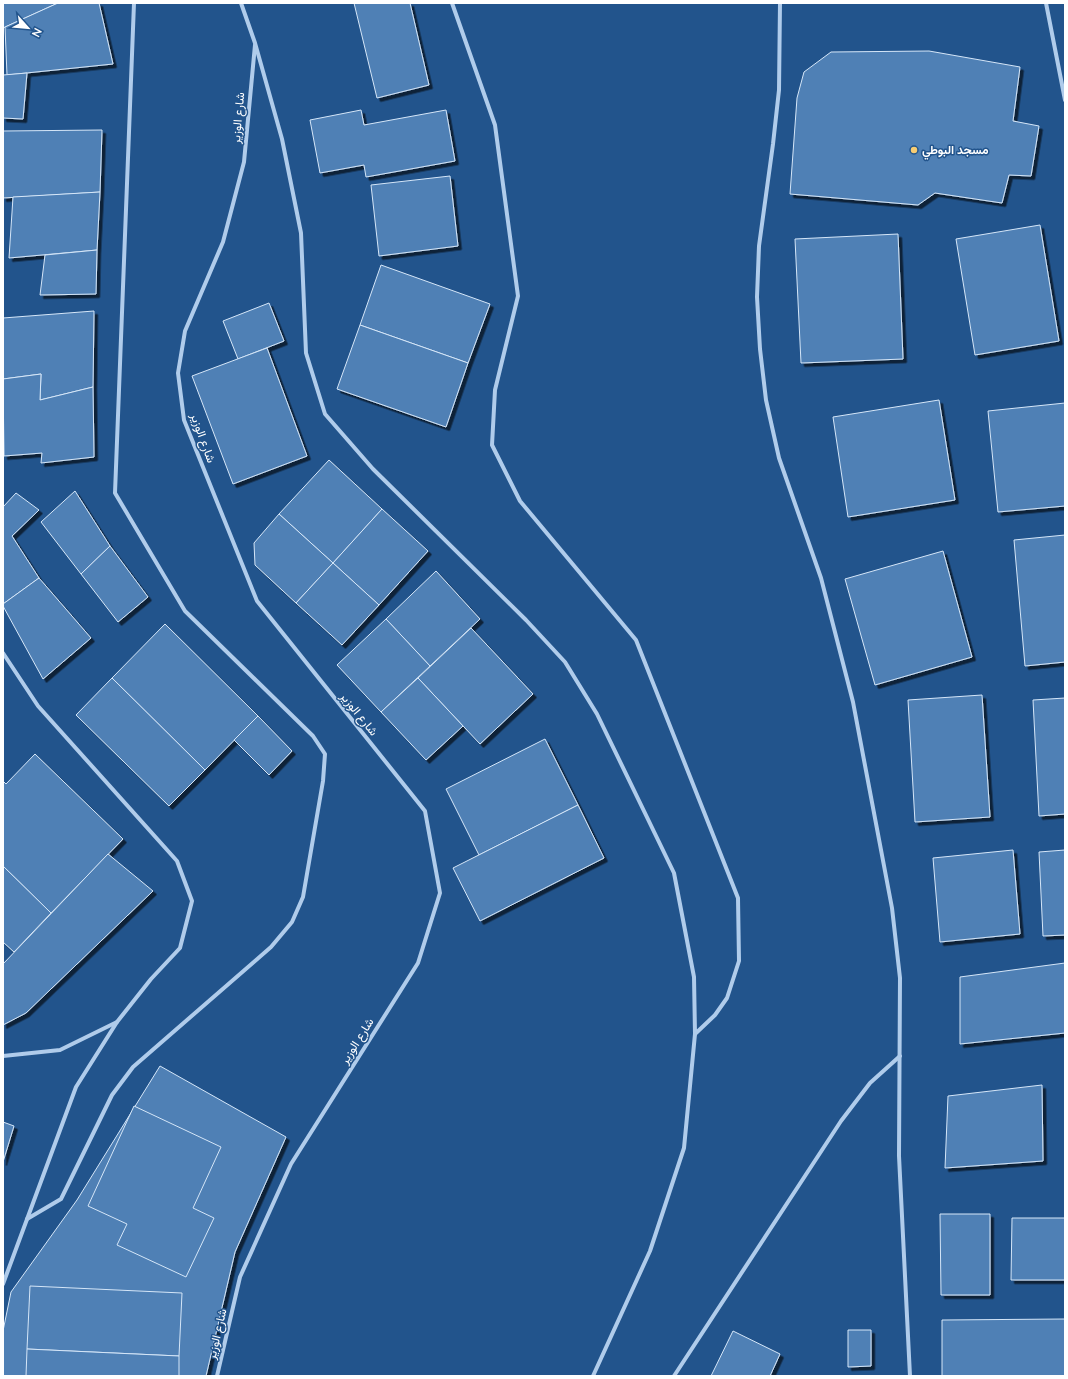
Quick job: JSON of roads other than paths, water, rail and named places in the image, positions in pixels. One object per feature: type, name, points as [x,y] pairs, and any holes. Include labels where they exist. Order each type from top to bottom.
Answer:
[{"type":"street","points":[[27,1219],[61,1199],[112,1095],[134,1067],[271,947],[292,922],[303,897],[323,781],[325,754],[313,736],[185,611],[115,493],[134,3]]},
{"type":"street","points":[[241,3],[256,43],[282,139],[301,233],[306,354],[325,414],[373,469],[526,620],[565,662],[597,714],[674,873],[694,977],[695,1034],[684,1148],[650,1251],[593,1376]]},
{"type":"street","points":[[452,3],[495,125],[518,296],[495,390],[492,445],[520,501],[636,640],[738,898],[739,961],[727,998],[715,1015],[695,1034]]},
{"type":"street","points":[[780,3],[779,90],[759,246],[757,297],[760,349],[766,400],[779,458],[821,578],[853,702],[892,908],[900,978],[899,1156],[910,1376]]},
{"type":"street","points":[[1046,3],[1065,100]]},
{"type":"street","name":"شارع الوزير","points":[[217,1376],[240,1277],[291,1164],[418,963],[440,893],[425,811],[257,601],[184,420],[178,373],[185,331],[223,242],[244,162],[256,43]]},
{"type":"street","points":[[3,652],[38,706],[177,861],[192,901],[180,948],[151,979],[117,1022],[76,1086],[3,1284]]},
{"type":"street","points":[[3,1056],[60,1050],[117,1022]]},
{"type":"street","points":[[674,1376],[841,1121],[870,1083],[900,1056]]},
{"type":"place","name":"مسجد البوطي","points":[[914,150]]}]
